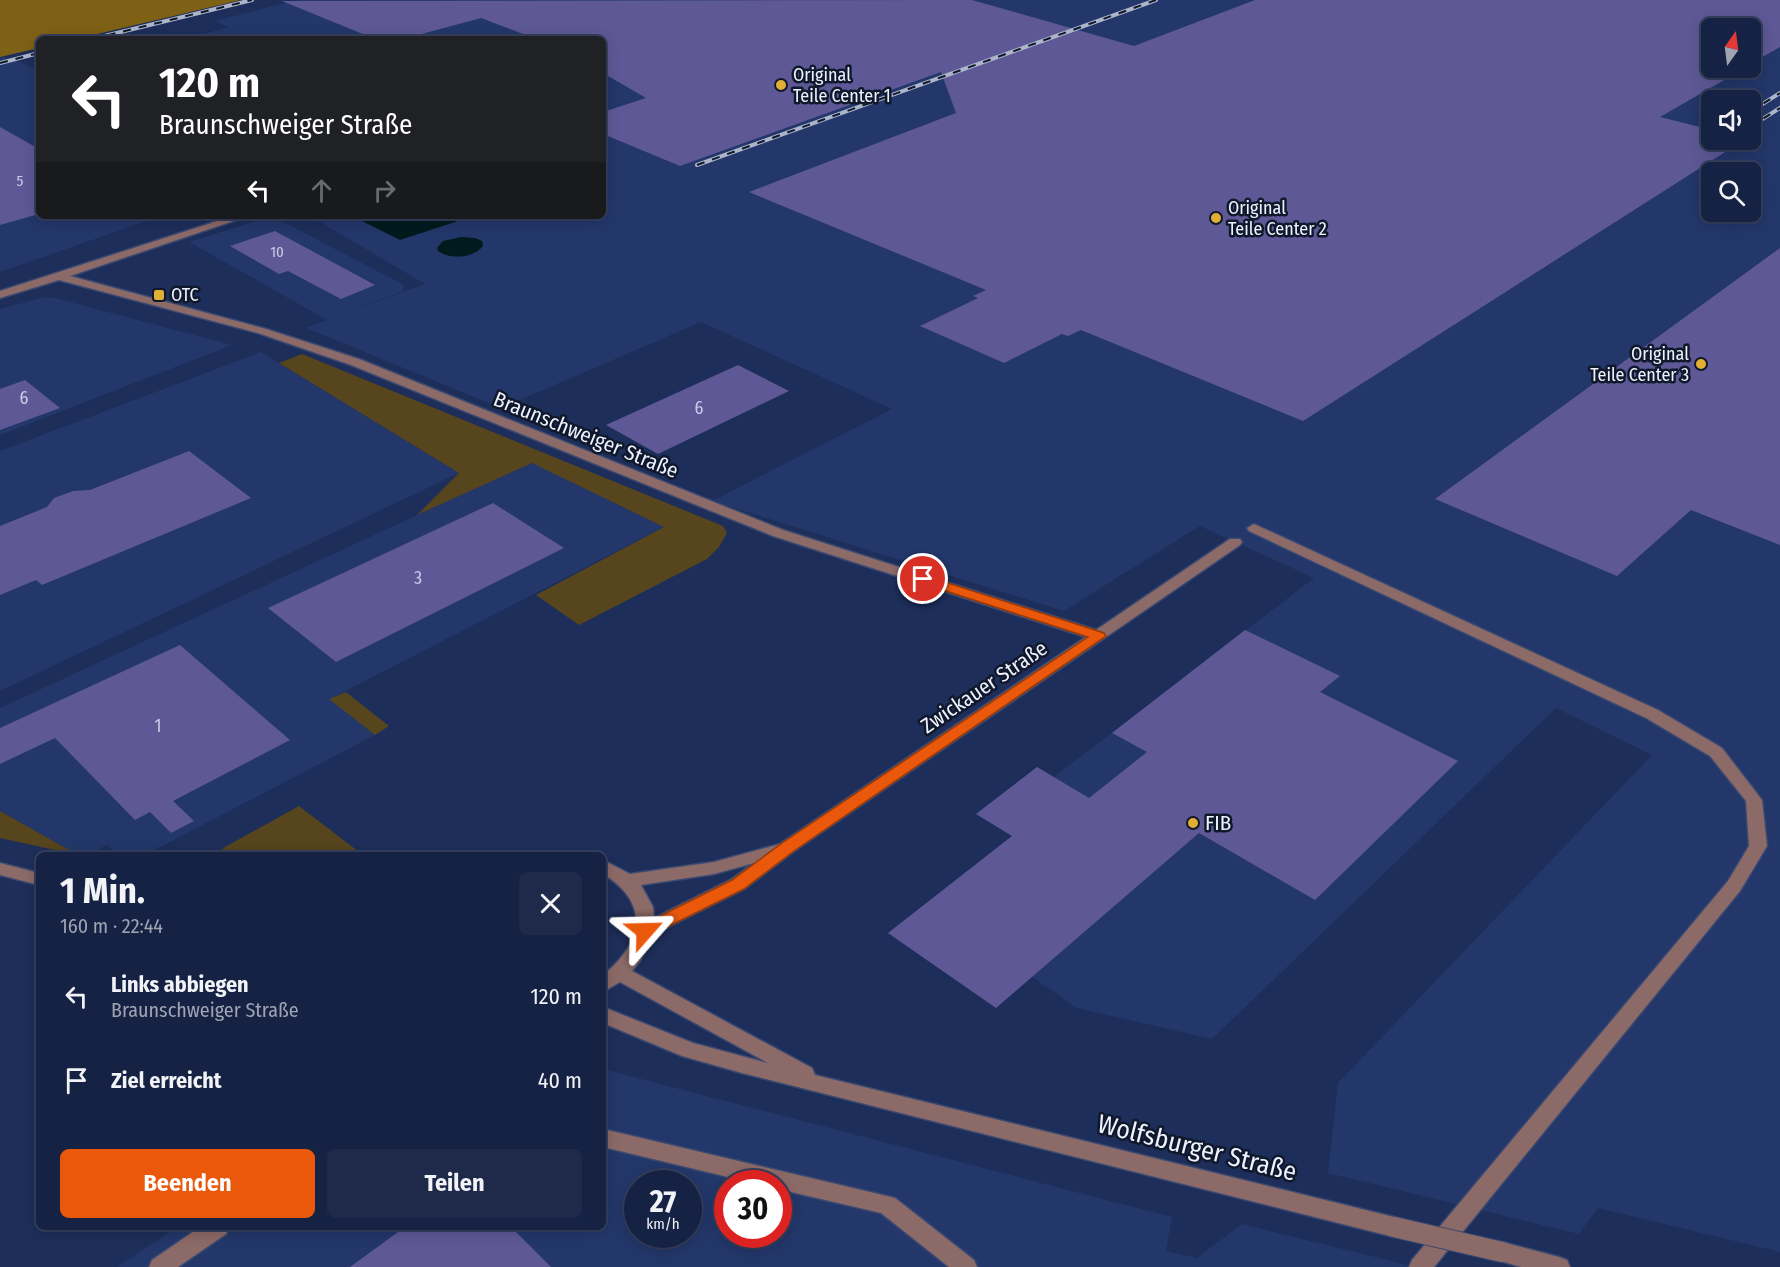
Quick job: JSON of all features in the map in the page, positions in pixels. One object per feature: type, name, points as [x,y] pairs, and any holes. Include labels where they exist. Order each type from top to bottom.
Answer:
[{"type":"street","points":[[0,295],[234,219]]},
{"type":"street","name":"Braunschweiger Straße","points":[[58,276],[315,347],[778,533],[1099,636]]},
{"type":"street","points":[[1254,528],[1652,714],[1716,752],[1754,800],[1758,846],[1734,886],[1420,1267]]},
{"type":"street","name":"Zwickauer Straße","points":[[645,931],[738,884],[788,847],[1234,542]]},
{"type":"street","name":"Zwickauer Straße","points":[[628,881],[714,868],[788,847]]},
{"type":"street","points":[[606,868],[628,881],[643,903],[646,917],[645,931],[636,952],[619,973],[606,983]]},
{"type":"street","points":[[0,869],[36,878]]},
{"type":"street","name":"Wolfsburger Straße","points":[[619,973],[821,1083]]},
{"type":"street","name":"Wolfsburger Straße","points":[[606,1016],[689,1050],[742,1065],[1559,1267]]},
{"type":"street","points":[[606,1139],[887,1205],[966,1267]]},
{"type":"street","points":[[160,1267],[215,1230]]},
{"type":"shaded area","points":[[0,0],[241,0],[89,36],[36,36],[36,49],[0,57]]},
{"type":"shaded area","points":[[297,0],[1780,0],[1780,1252],[1598,1208],[1579,1234],[1328,1173],[1338,1083],[1652,755],[1556,708],[1212,1039],[1077,1008],[1032,977],[996,1008],[888,933],[1012,836],[976,814],[1037,767],[1054,777],[1314,578],[1200,526],[1064,611],[712,501],[892,409],[701,322],[501,408],[306,328],[327,320],[189,242],[262,219],[278,219],[404,285],[403,291],[340,315],[425,284],[315,219],[606,219],[606,36],[194,36],[229,27],[215,21]]},
{"type":"shaded area","points":[[0,58],[18,61],[36,70],[36,219],[152,219],[0,272]]},
{"type":"shaded area","points":[[368,219],[464,219],[400,240],[362,221]]},
{"type":"shaded area","points":[[461,237],[475,238],[482,241],[483,246],[474,253],[455,257],[438,251],[437,248],[443,241]]},
{"type":"shaded area","points":[[45,297],[232,345],[0,435],[0,309]]},
{"type":"shaded area","points":[[261,352],[459,473],[0,691],[0,451]]},
{"type":"shaded area","points":[[302,354],[723,526],[727,533],[719,547],[707,559],[579,625],[536,595],[664,527],[532,463],[417,515],[459,473],[279,363]]},
{"type":"shaded area","points":[[532,462],[664,527],[330,699],[375,735],[151,852],[114,852],[107,845],[94,852],[73,852],[0,811],[0,708]]},
{"type":"shaded area","points":[[346,692],[389,726],[375,735],[329,699]]},
{"type":"shaded area","points":[[299,806],[359,852],[219,852]]},
{"type":"shaded area","points":[[0,811],[73,852],[64,852],[0,838]]},
{"type":"shaded area","points":[[606,1070],[1172,1217],[1166,1251],[1197,1258],[1242,1224],[1416,1267],[117,1267],[172,1230],[606,1230]]},
{"type":"building","name":"Original Teile Center 2","points":[[972,0],[1134,46],[1255,0],[1780,0],[1780,47],[1761,58],[1761,18],[1701,18],[1701,78],[1728,78],[1707,90],[1701,90],[1701,93],[1660,117],[1701,127],[1701,150],[1728,150],[1709,162],[1701,162],[1701,167],[1303,421],[1081,330],[1068,336],[1062,334],[1004,363],[920,326],[978,298],[973,296],[986,290],[749,192],[956,113],[941,72],[680,166],[606,135],[606,111],[646,98],[606,75],[606,36],[528,36],[481,18],[414,36],[368,36],[282,1]]},
{"type":"building","points":[[0,127],[36,147],[36,215],[0,225]]},
{"type":"building","points":[[275,231],[375,285],[341,299],[288,271],[279,274],[230,246]]},
{"type":"building","name":"Original Teile Center 3","points":[[1780,248],[1780,545],[1691,510],[1617,576],[1435,499]]},
{"type":"building","points":[[738,365],[789,391],[658,454],[606,425]]},
{"type":"building","points":[[25,380],[60,408],[0,430],[0,389]]},
{"type":"building","points":[[189,451],[251,498],[42,585],[36,580],[0,595],[0,526],[47,507],[54,498],[73,491],[90,490]]},
{"type":"building","points":[[493,503],[564,548],[336,662],[268,608]]},
{"type":"building","name":"FIB","points":[[1245,630],[1340,676],[1320,692],[1458,761],[1315,900],[1199,833],[996,1008],[888,933],[1012,836],[976,814],[1037,767],[1089,798],[1147,752],[1112,733]]},
{"type":"building","points":[[180,645],[290,740],[173,801],[194,821],[171,833],[150,812],[135,820],[55,738],[0,764],[0,728]]},
{"type":"building","points":[[401,1230],[514,1230],[551,1267],[350,1267]]},
{"type":"railway","points":[[104,36],[252,0]]},
{"type":"railway","points":[[697,165],[1156,0]]},
{"type":"railway","points":[[0,63],[36,54]]},
{"type":"railway","points":[[1761,105],[1780,93]]},
{"type":"railway","points":[[1761,120],[1780,108]]},
{"type":"place","name":"Original Teile Center 1","points":[[781,85]]},
{"type":"place","name":"Original Teile Center 2","points":[[1216,218]]},
{"type":"place","name":"OTC","points":[[159,295]]},
{"type":"place","name":"Original Teile Center 3","points":[[1701,364]]},
{"type":"place","name":"FIB","points":[[1193,823]]},
{"type":"route","points":[[645,931],[709,901],[738,884],[788,847],[1099,636],[923,579]]}]
